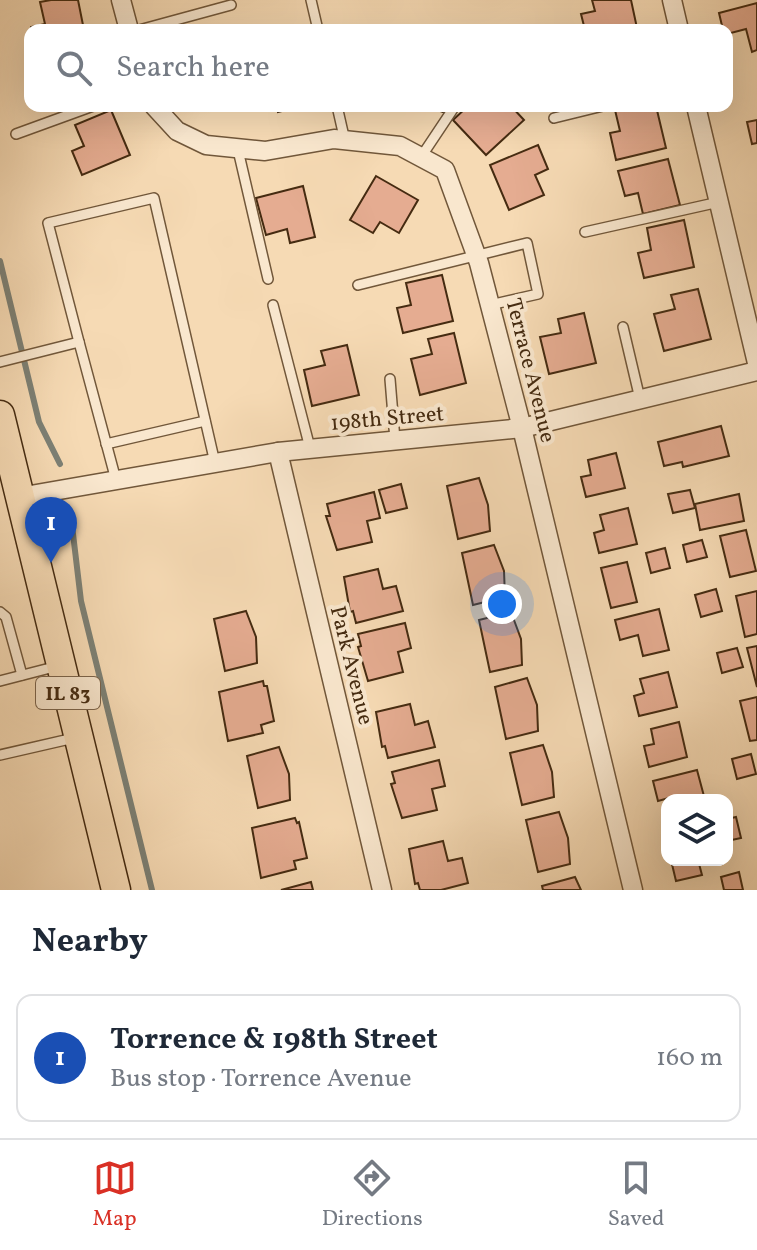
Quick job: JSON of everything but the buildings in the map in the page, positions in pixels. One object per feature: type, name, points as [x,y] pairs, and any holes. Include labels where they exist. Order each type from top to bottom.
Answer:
[{"type":"main road","name":"IL 83","points":[[0,415],[116,890]]},
{"type":"street","points":[[121,0],[127,24]]},
{"type":"street","points":[[672,0],[678,24]]},
{"type":"street","name":"Terrace Avenue","points":[[160,112],[177,131],[206,145],[265,151],[334,139],[400,146],[445,170],[477,256],[490,305],[633,890]]},
{"type":"street","points":[[697,112],[757,363]]},
{"type":"street","name":"198th Street","points":[[19,497],[278,452],[522,428],[757,371]]},
{"type":"street","name":"Park Avenue","points":[[278,452],[382,890]]},
{"type":"lane","points":[[311,0],[317,24]]},
{"type":"lane","points":[[161,24],[231,5]]},
{"type":"lane","points":[[16,134],[76,112]]},
{"type":"lane","points":[[338,112],[345,141]]},
{"type":"lane","points":[[421,157],[451,112]]},
{"type":"lane","points":[[554,118],[578,112]]},
{"type":"lane","points":[[238,150],[268,279]]},
{"type":"lane","points":[[116,480],[48,223],[154,198],[215,463]]},
{"type":"lane","points":[[585,232],[719,202]]},
{"type":"lane","points":[[358,285],[527,243],[538,294],[490,305]]},
{"type":"lane","points":[[273,305],[310,448]]},
{"type":"lane","points":[[623,327],[640,399]]},
{"type":"lane","points":[[2,361],[79,342]]},
{"type":"lane","points":[[390,379],[395,440]]},
{"type":"lane","points":[[106,444],[205,421]]},
{"type":"lane","points":[[0,612],[6,617],[22,675]]},
{"type":"lane","points":[[0,681],[61,665]]},
{"type":"lane","points":[[0,755],[79,737]]},
{"type":"waterway","points":[[0,261],[39,422],[60,464]]},
{"type":"waterway","points":[[71,517],[81,601],[152,890]]},
{"type":"place","name":"Torrence & 198th Street","points":[[51,563]]}]
